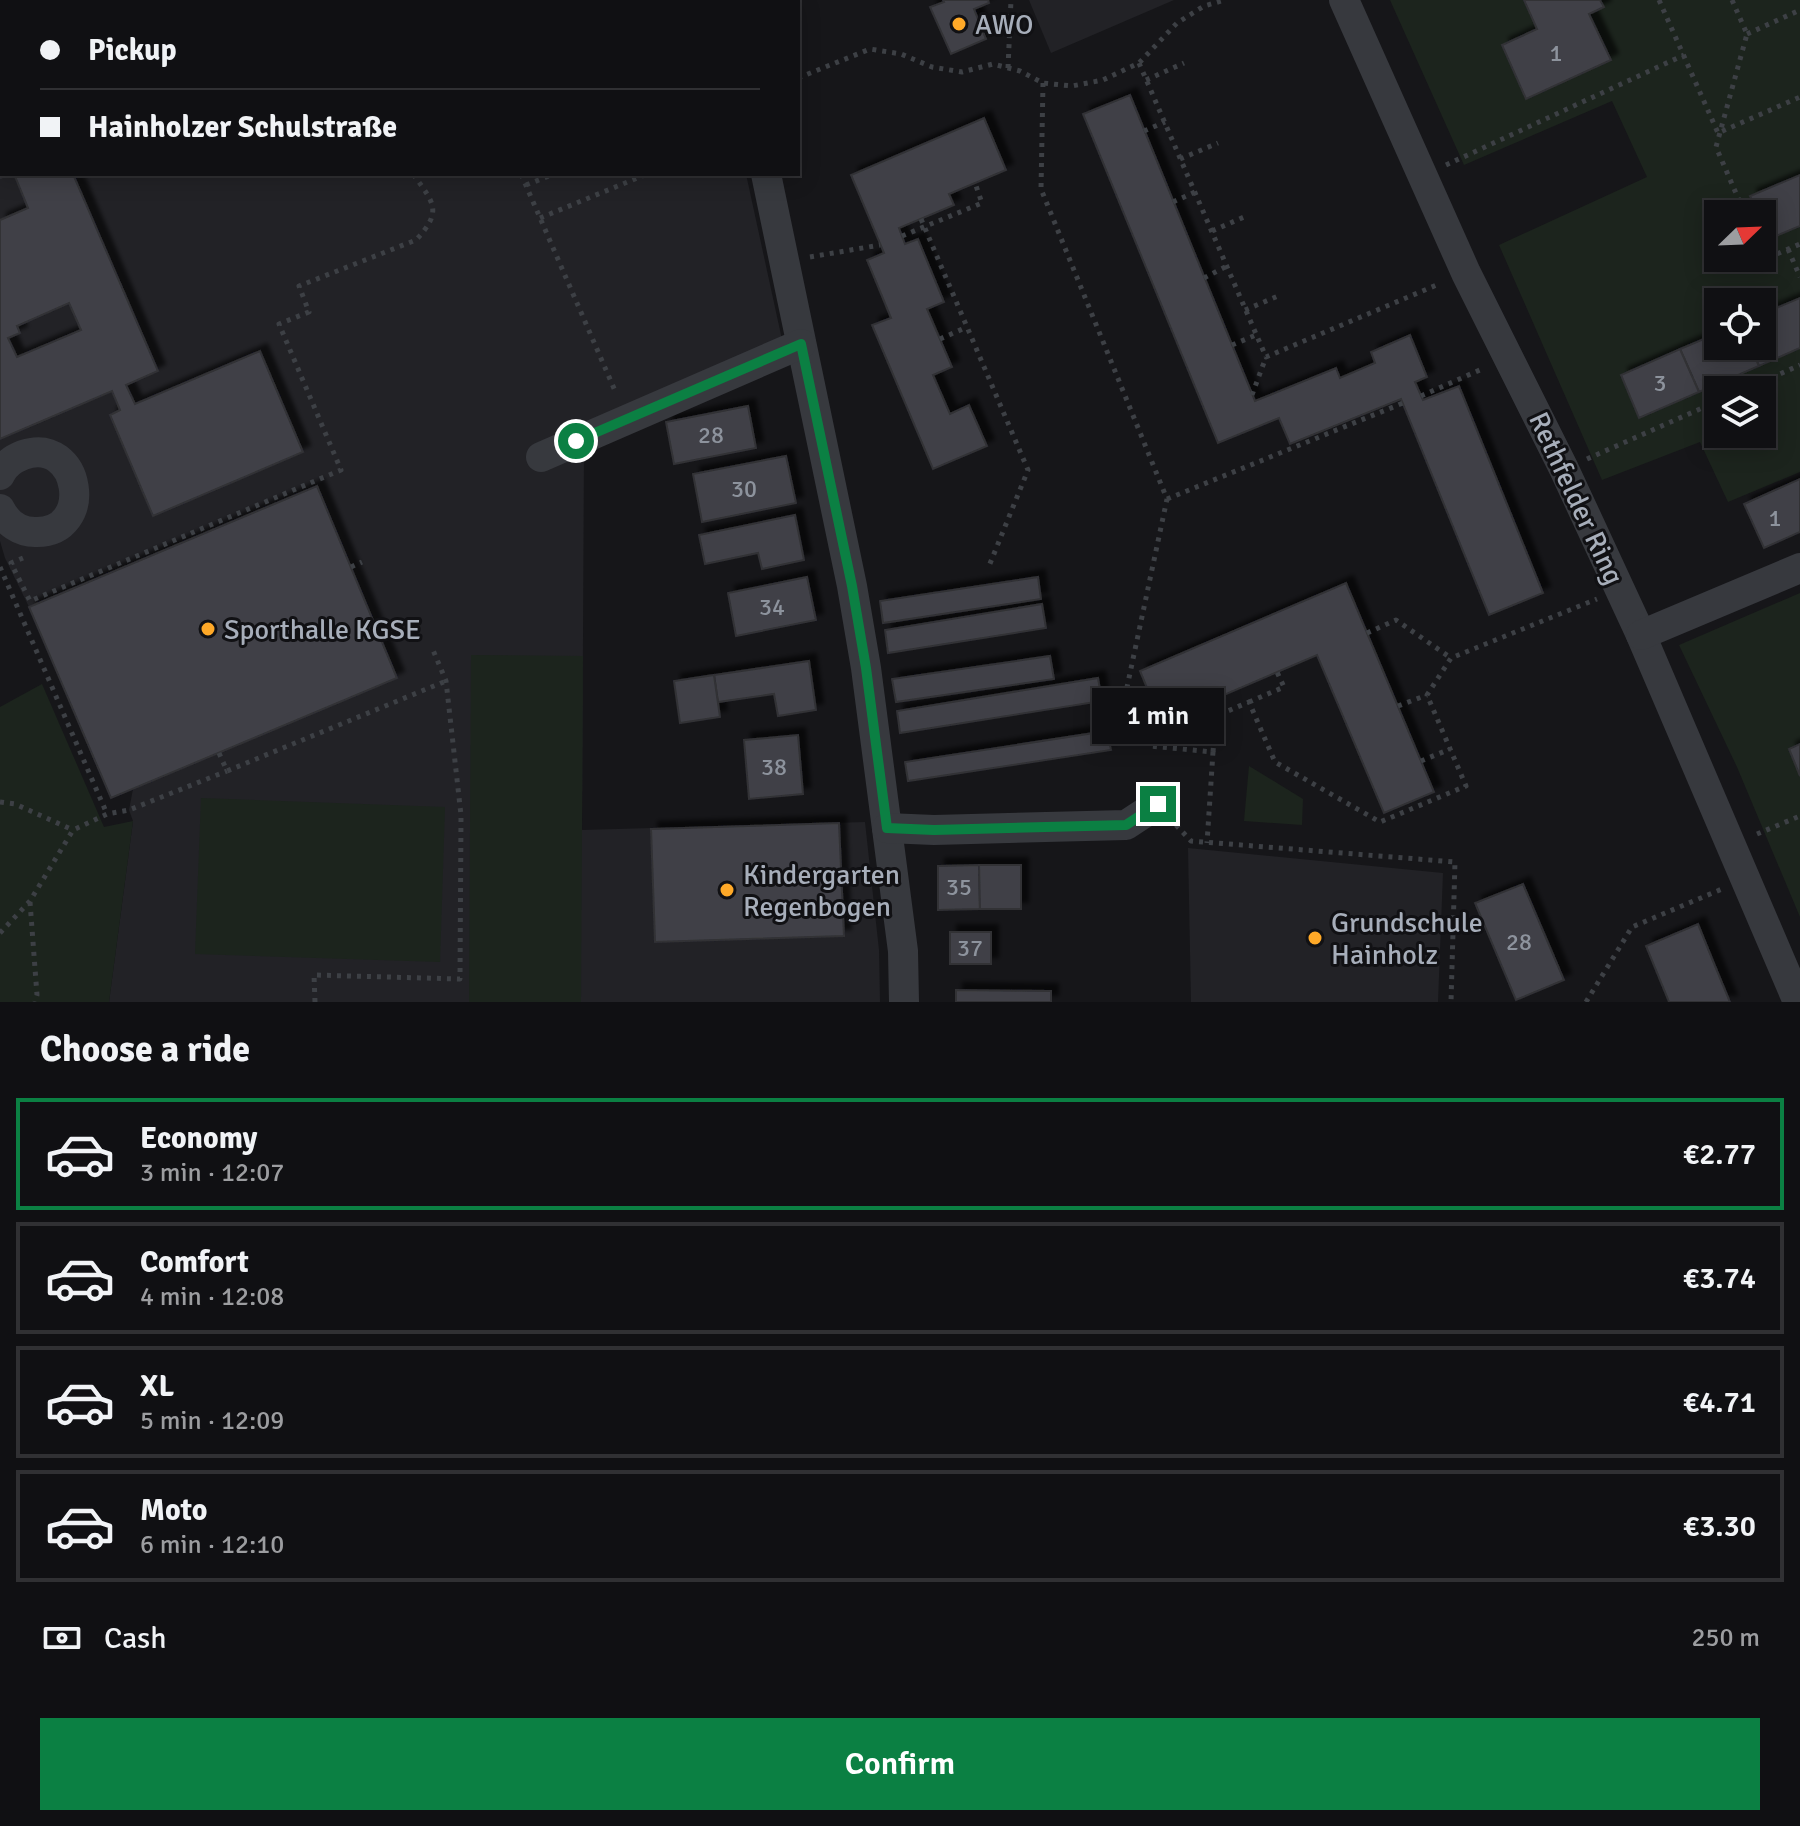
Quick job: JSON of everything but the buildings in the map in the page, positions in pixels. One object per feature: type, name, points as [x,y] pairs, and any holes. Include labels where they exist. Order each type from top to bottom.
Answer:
[{"type":"street","name":"Rethfelder Ring","points":[[1344,0],[1466,273],[1564,469],[1641,635],[1798,1002]]},
{"type":"street","points":[[766,176],[852,586],[866,668],[903,951],[904,1002]]},
{"type":"street","points":[[541,457],[801,344]]},
{"type":"street","points":[[0,475],[15,458],[30,452],[46,453],[61,461],[71,473],[75,502],[69,515],[58,526],[43,532],[27,532],[13,525],[0,509]]},
{"type":"street","points":[[1641,635],[1800,568]]},
{"type":"street","points":[[887,828],[934,830],[1126,825],[1158,804]]},
{"type":"path","points":[[1008,68],[1011,0]]},
{"type":"path","points":[[800,77],[870,49],[901,54],[932,67],[962,72],[993,64],[1020,71],[1043,83],[1072,86],[1103,80],[1139,63],[1177,23],[1204,6],[1225,0]]},
{"type":"path","points":[[1659,0],[1718,133]]},
{"type":"path","points":[[1732,0],[1747,34],[1716,147],[1739,200]]},
{"type":"path","points":[[1747,34],[1800,10]]},
{"type":"path","points":[[1423,176],[1684,55]]},
{"type":"path","points":[[1139,63],[1266,357],[1252,395]]},
{"type":"path","points":[[1146,80],[1184,63]]},
{"type":"path","points":[[1043,83],[1041,189],[1167,499],[1126,692],[1150,746],[1213,752]]},
{"type":"path","points":[[1718,133],[1800,97]]},
{"type":"path","points":[[1144,131],[1165,122]]},
{"type":"path","points":[[1180,159],[1218,143]]},
{"type":"path","points":[[36,553],[11,563],[30,601],[341,470],[279,324],[309,312],[299,286],[416,240],[429,226],[433,213],[430,198],[414,176]]},
{"type":"path","points":[[522,176],[627,419]]},
{"type":"path","points":[[526,185],[549,176]]},
{"type":"path","points":[[540,218],[642,176]]},
{"type":"path","points":[[902,236],[982,203],[975,183]]},
{"type":"path","points":[[1173,202],[1195,192]]},
{"type":"path","points":[[1212,231],[1244,217]]},
{"type":"path","points":[[921,219],[1028,470],[989,566]]},
{"type":"path","points":[[1776,254],[1800,244]]},
{"type":"path","points":[[784,262],[880,245]]},
{"type":"path","points":[[1788,249],[1800,277]]},
{"type":"path","points":[[930,269],[941,265]]},
{"type":"path","points":[[1204,278],[1227,266]]},
{"type":"path","points":[[1266,357],[1466,273]]},
{"type":"path","points":[[1245,310],[1278,296]]},
{"type":"path","points":[[940,339],[967,327]]},
{"type":"path","points":[[1232,345],[1256,335]]},
{"type":"path","points":[[1421,396],[1509,358]]},
{"type":"path","points":[[1775,376],[1800,365]]},
{"type":"path","points":[[1167,499],[1403,403]]},
{"type":"path","points":[[1564,469],[1704,407]]},
{"type":"path","points":[[351,567],[362,562]]},
{"type":"path","points":[[0,567],[107,814]]},
{"type":"path","points":[[1398,706],[1427,695],[1451,658],[1620,590]]},
{"type":"path","points":[[1367,633],[1396,620],[1451,658]]},
{"type":"path","points":[[315,1002],[314,975],[460,979],[461,815],[446,681],[433,650]]},
{"type":"path","points":[[1216,716],[1284,687],[1277,672]]},
{"type":"path","points":[[0,933],[30,901],[73,830],[446,681]]},
{"type":"path","points":[[1249,702],[1275,762],[1380,822],[1466,786],[1427,695]]},
{"type":"path","points":[[1207,843],[1216,716],[1209,701]]},
{"type":"path","points":[[1421,761],[1450,749]]},
{"type":"path","points":[[219,753],[227,771]]},
{"type":"path","points":[[0,802],[15,804],[73,830]]},
{"type":"path","points":[[1158,804],[1191,841],[1455,862],[1451,1002]]},
{"type":"path","points":[[1730,845],[1800,816]]},
{"type":"path","points":[[1586,1002],[1632,927],[1745,879]]},
{"type":"path","points":[[30,901],[35,1002]]},
{"type":"shaded area","points":[[1029,0],[1174,0],[1051,53]]},
{"type":"shaded area","points":[[1390,0],[1800,0],[1800,472],[1728,502],[1700,442],[1602,480],[1499,245],[1647,177],[1612,101],[1464,165]]},
{"type":"shaded area","points":[[0,176],[746,176],[786,358],[584,448],[582,830],[865,822],[879,950],[880,1002],[109,1002],[133,821],[129,810],[133,789],[111,798],[0,541]]},
{"type":"shaded area","points":[[1800,593],[1800,917],[1737,767],[1679,645]]},
{"type":"shaded area","points":[[471,655],[583,656],[581,1002],[469,1002]]},
{"type":"shaded area","points":[[42,684],[104,827],[133,821],[109,1002],[0,1002],[0,707]]},
{"type":"shaded area","points":[[1249,766],[1303,799],[1302,825],[1244,821]]},
{"type":"shaded area","points":[[201,798],[445,807],[440,962],[195,954]]},
{"type":"shaded area","name":"Grundschule Hainholz","points":[[1188,848],[1443,873],[1438,1002],[1191,1002]]},
{"type":"place","name":"AWO","points":[[959,24]]},
{"type":"place","name":"Sporthalle KGSE","points":[[208,629]]},
{"type":"place","name":"Kindergarten Regenbogen","points":[[727,890]]},
{"type":"place","name":"Grundschule Hainholz","points":[[1315,938]]},
{"type":"route","points":[[576,441],[801,344],[852,586],[887,828],[934,830],[1126,825],[1158,804]]}]
